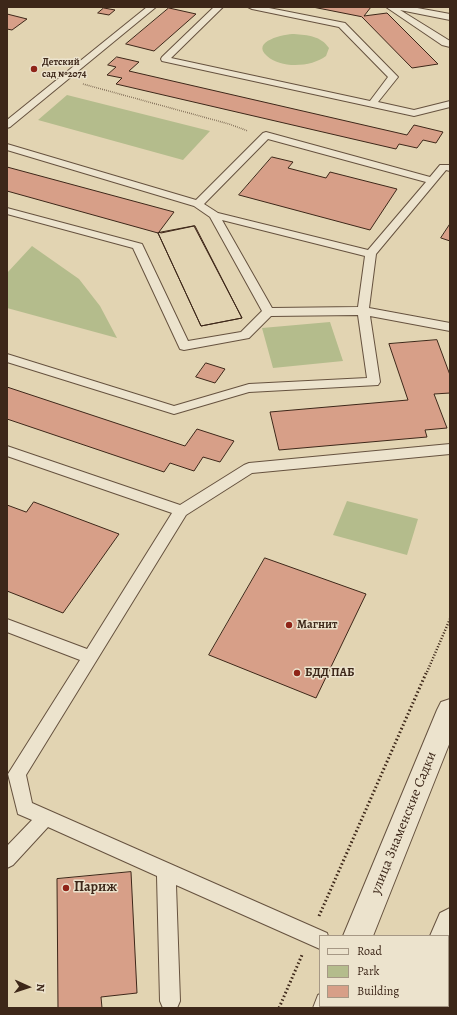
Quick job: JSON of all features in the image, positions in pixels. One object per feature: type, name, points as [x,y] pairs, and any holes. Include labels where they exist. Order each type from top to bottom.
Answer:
[{"type":"street","name":"улица Знаменские Садки","points":[[358,935],[450,710]]},
{"type":"street","points":[[445,935],[450,923]]},
{"type":"lane","points":[[7,125],[152,7]]},
{"type":"lane","points":[[219,7],[165,59],[414,113],[450,104]]},
{"type":"lane","points":[[252,7],[342,25],[393,77],[372,104]]},
{"type":"lane","points":[[390,7],[445,43],[450,44]]},
{"type":"lane","points":[[399,7],[450,17]]},
{"type":"lane","points":[[198,204],[266,135],[432,181]]},
{"type":"lane","points":[[7,147],[198,204],[214,215],[371,254]]},
{"type":"lane","points":[[7,358],[174,410],[249,388],[374,382],[363,311],[371,254],[432,181],[448,165]]},
{"type":"lane","points":[[7,211],[138,246],[184,346],[245,335],[268,312],[363,311],[450,327]]},
{"type":"lane","points":[[214,215],[268,312]]},
{"type":"lane","points":[[315,938],[24,808],[17,774],[181,511],[249,468],[450,449]]},
{"type":"lane","points":[[7,451],[181,511]]},
{"type":"lane","points":[[7,625],[90,657]]},
{"type":"lane","points":[[7,860],[45,818]]},
{"type":"lane","points":[[166,872],[170,1001]]},
{"type":"path","points":[[64,79],[247,130]]},
{"type":"path","points":[[279,1008],[315,938],[450,619]]},
{"type":"green space","points":[[294,34],[309,36],[322,41],[329,48],[326,56],[320,60],[305,64],[288,65],[273,60],[263,51],[263,46],[271,39]]},
{"type":"green space","points":[[67,95],[210,131],[183,160],[38,120]]},
{"type":"green space","points":[[32,246],[79,279],[100,306],[117,338],[7,308],[7,273]]},
{"type":"green space","points":[[330,322],[343,361],[273,368],[262,328]]},
{"type":"green space","points":[[347,501],[418,519],[407,555],[333,535]]},
{"type":"building","points":[[313,7],[371,7],[364,16],[387,13],[438,64],[412,68],[362,17]]},
{"type":"building","points":[[104,8],[115,10],[109,15],[98,13]]},
{"type":"building","points":[[169,8],[196,14],[154,51],[126,44]]},
{"type":"building","points":[[7,14],[27,19],[12,30],[7,29]]},
{"type":"building","points":[[117,57],[139,62],[129,71],[407,135],[414,125],[443,132],[436,143],[423,140],[417,148],[399,144],[396,149],[116,84],[122,78],[107,75],[116,67],[108,65]]},
{"type":"building","points":[[272,157],[293,162],[288,168],[326,178],[330,172],[397,189],[370,230],[239,195]]},
{"type":"building","points":[[7,167],[174,212],[159,232],[161,233],[194,226],[242,318],[201,326],[158,233],[7,191]]},
{"type":"building","points":[[450,224],[450,241],[441,238]]},
{"type":"building","points":[[195,226],[242,318],[201,326],[158,233]]},
{"type":"building","points":[[437,340],[450,375],[450,393],[434,394],[447,428],[425,430],[427,437],[279,450],[270,412],[408,400],[389,344]]},
{"type":"building","points":[[206,363],[225,369],[215,383],[196,377]]},
{"type":"building","points":[[7,387],[185,446],[197,429],[234,441],[220,462],[203,457],[194,471],[170,463],[164,472],[7,419]]},
{"type":"building","points":[[34,502],[119,534],[63,613],[7,591],[7,505],[26,512]]},
{"type":"building","name":"Магнит","points":[[265,558],[366,594],[316,698],[209,655]]},
{"type":"building","points":[[131,872],[137,993],[101,997],[102,1008],[58,1008],[57,879]]},
{"type":"place","name":"Детский сад №2074","points":[[34,69]]},
{"type":"place","name":"Магнит","points":[[289,625]]},
{"type":"place","name":"БДД ПАБ","points":[[297,673]]},
{"type":"place","name":"Париж","points":[[66,888]]}]
